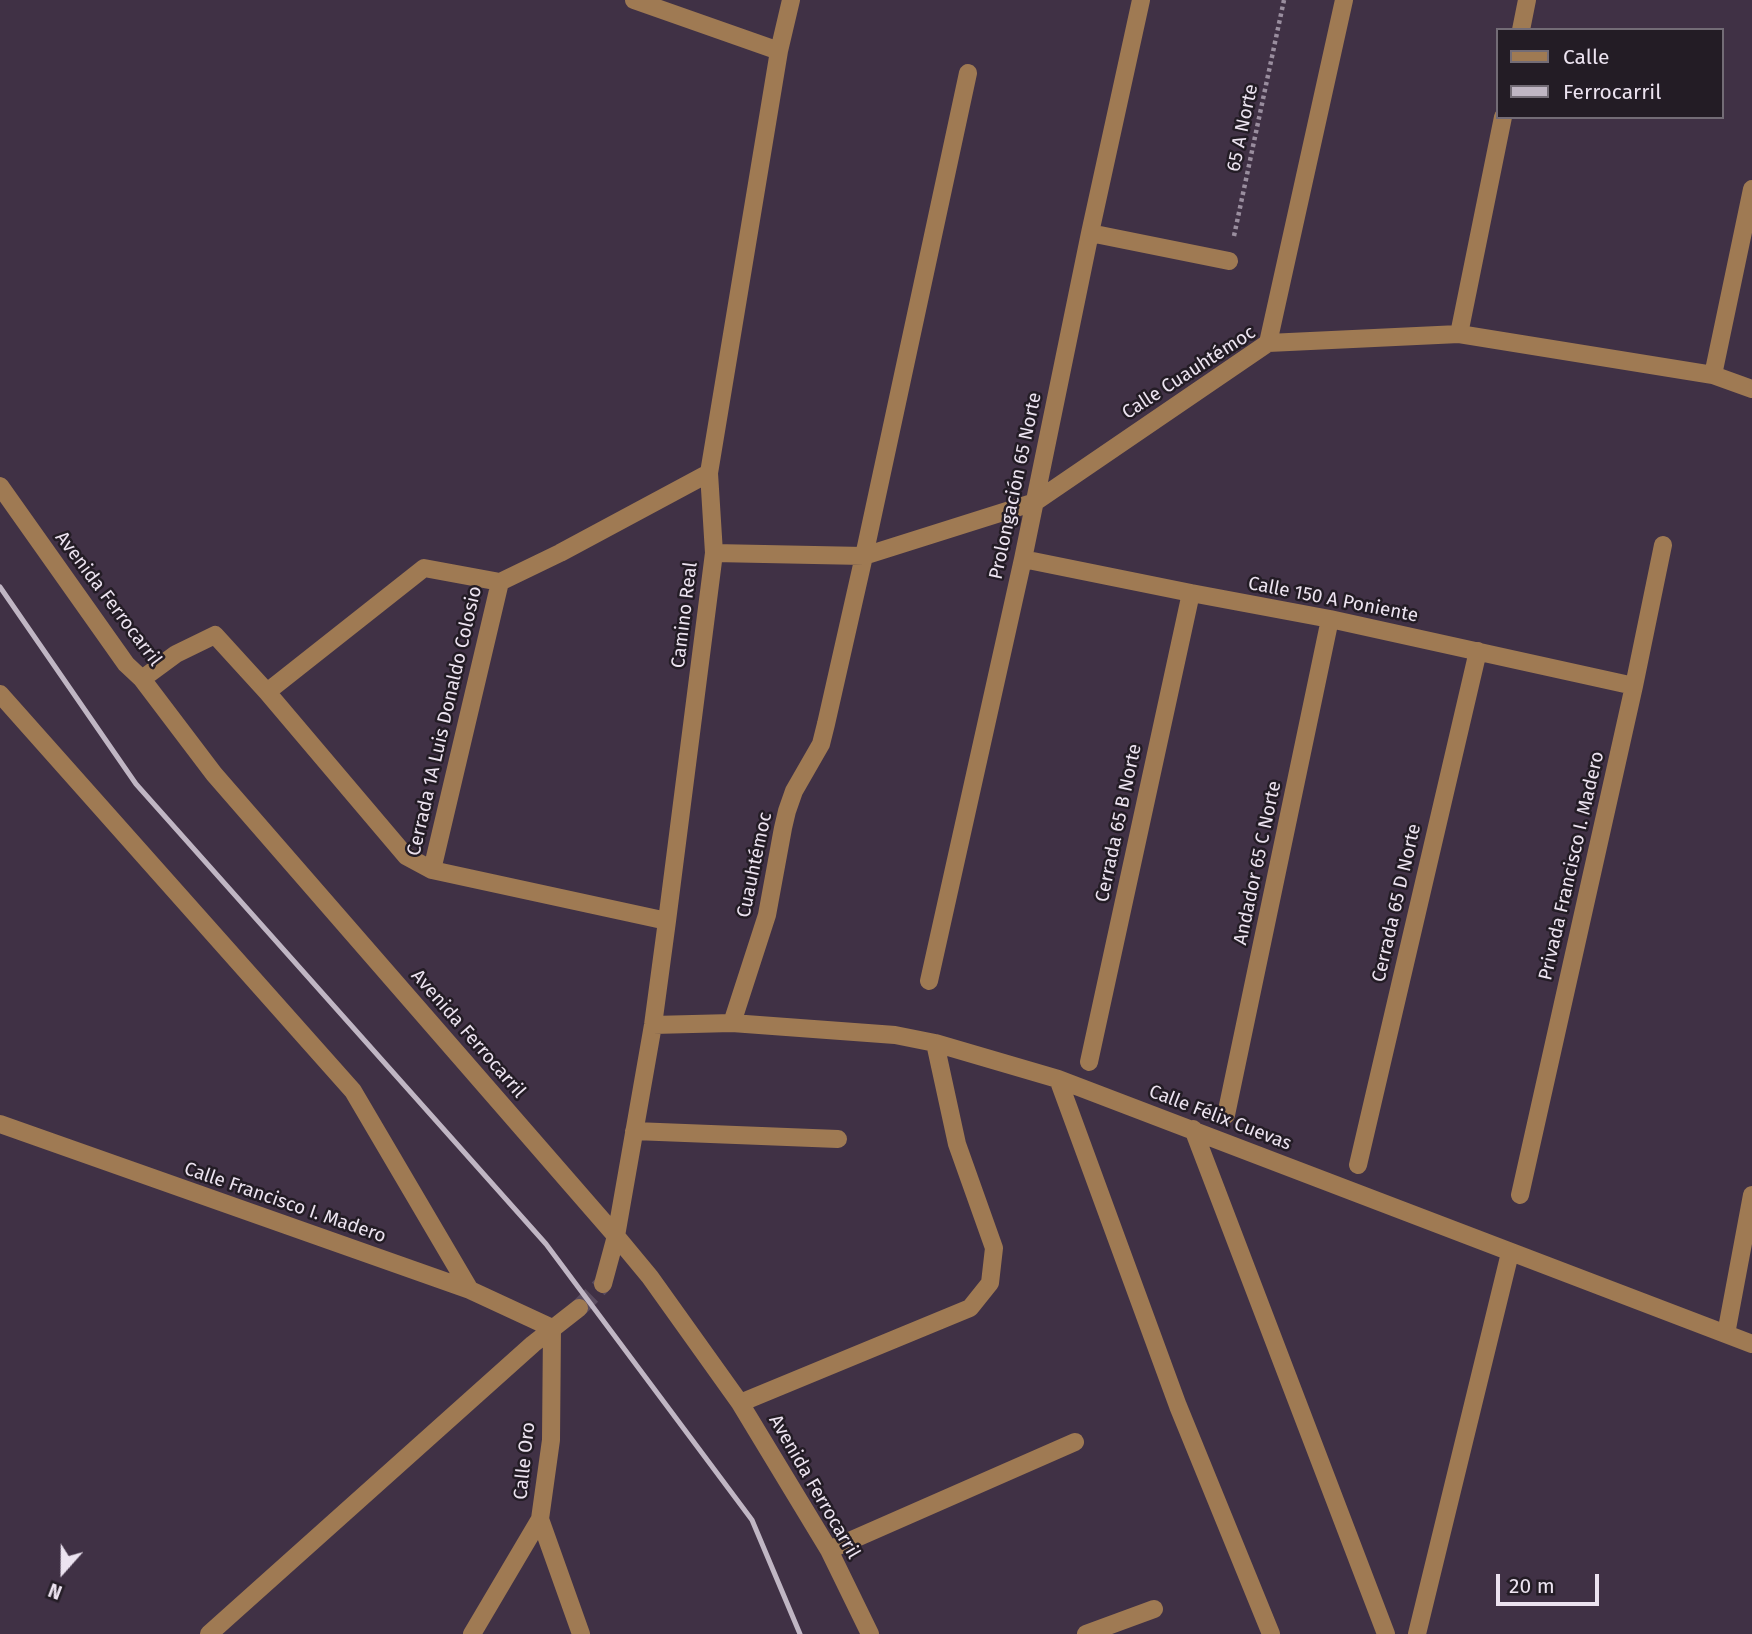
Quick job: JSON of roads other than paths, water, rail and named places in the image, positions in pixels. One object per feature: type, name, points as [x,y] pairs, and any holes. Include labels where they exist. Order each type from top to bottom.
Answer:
[{"type":"street","points":[[634,0],[779,51]]},
{"type":"street","name":"Camino Real","points":[[603,1284],[616,1236],[653,1025],[667,921],[714,553],[709,473],[779,51],[791,0]]},
{"type":"street","name":"Prolongación 65 Norte","points":[[929,981],[1023,559],[1141,0]]},
{"type":"street","points":[[1268,343],[1344,0]]},
{"type":"street","points":[[1521,28],[1527,0]]},
{"type":"street","name":"Cuauhtémoc","points":[[732,1023],[767,915],[787,811],[794,792],[821,744],[968,73]]},
{"type":"street","points":[[1459,334],[1503,119]]},
{"type":"street","points":[[1713,375],[1752,189]]},
{"type":"street","points":[[1090,233],[1229,261]]},
{"type":"street","name":"Calle Cuauhtémoc","points":[[714,553],[864,556],[1035,502],[1268,343],[1459,334],[1713,375],[1752,390]]},
{"type":"street","points":[[267,692],[424,568],[500,582],[709,473]]},
{"type":"street","name":"Avenida Ferrocarril","points":[[0,486],[126,664],[142,679],[214,774],[650,1278],[740,1403],[829,1550],[870,1634]]},
{"type":"street","name":"Privada Francisco I. Madero","points":[[1520,1195],[1663,545]]},
{"type":"street","name":"Calle 150 A Poniente","points":[[1023,559],[1331,620],[1634,685]]},
{"type":"street","name":"Cerrada 1A Luis Donaldo Colosio","points":[[432,870],[500,582]]},
{"type":"street","name":"Cerrada 65 B Norte","points":[[1089,1062],[1191,593]]},
{"type":"street","name":"Andador 65 C Norte","points":[[1226,1115],[1331,620]]},
{"type":"street","points":[[142,679],[176,654],[215,635],[406,856],[432,870],[667,921]]},
{"type":"street","name":"Cerrada 65 D Norte","points":[[1358,1165],[1478,651]]},
{"type":"street","points":[[0,694],[353,1091],[470,1290]]},
{"type":"street","name":"Calle Félix Cuevas","points":[[653,1025],[732,1023],[895,1035],[935,1043],[1058,1079],[1752,1344]]},
{"type":"street","points":[[740,1403],[970,1308],[990,1283],[994,1248],[957,1144],[935,1043]]},
{"type":"street","points":[[1058,1079],[1178,1406],[1271,1634]]},
{"type":"street","name":"Calle Francisco I. Madero","points":[[0,1124],[470,1290],[552,1328]]},
{"type":"street","points":[[1193,1129],[1386,1634]]},
{"type":"street","points":[[634,1131],[838,1139]]},
{"type":"street","points":[[1726,1334],[1752,1195]]},
{"type":"street","points":[[1418,1634],[1510,1253]]},
{"type":"street","points":[[209,1634],[552,1328],[579,1308]]},
{"type":"street","name":"Calle Oro","points":[[552,1328],[551,1440],[540,1518],[581,1634]]},
{"type":"street","points":[[829,1550],[1075,1442]]},
{"type":"street","points":[[472,1634],[540,1518]]},
{"type":"street","points":[[1086,1634],[1154,1609]]},
{"type":"tunnel","points":[[579,1308],[603,1284]]},
{"type":"railway","points":[[0,587],[136,784],[546,1244],[752,1520],[800,1634]]}]
